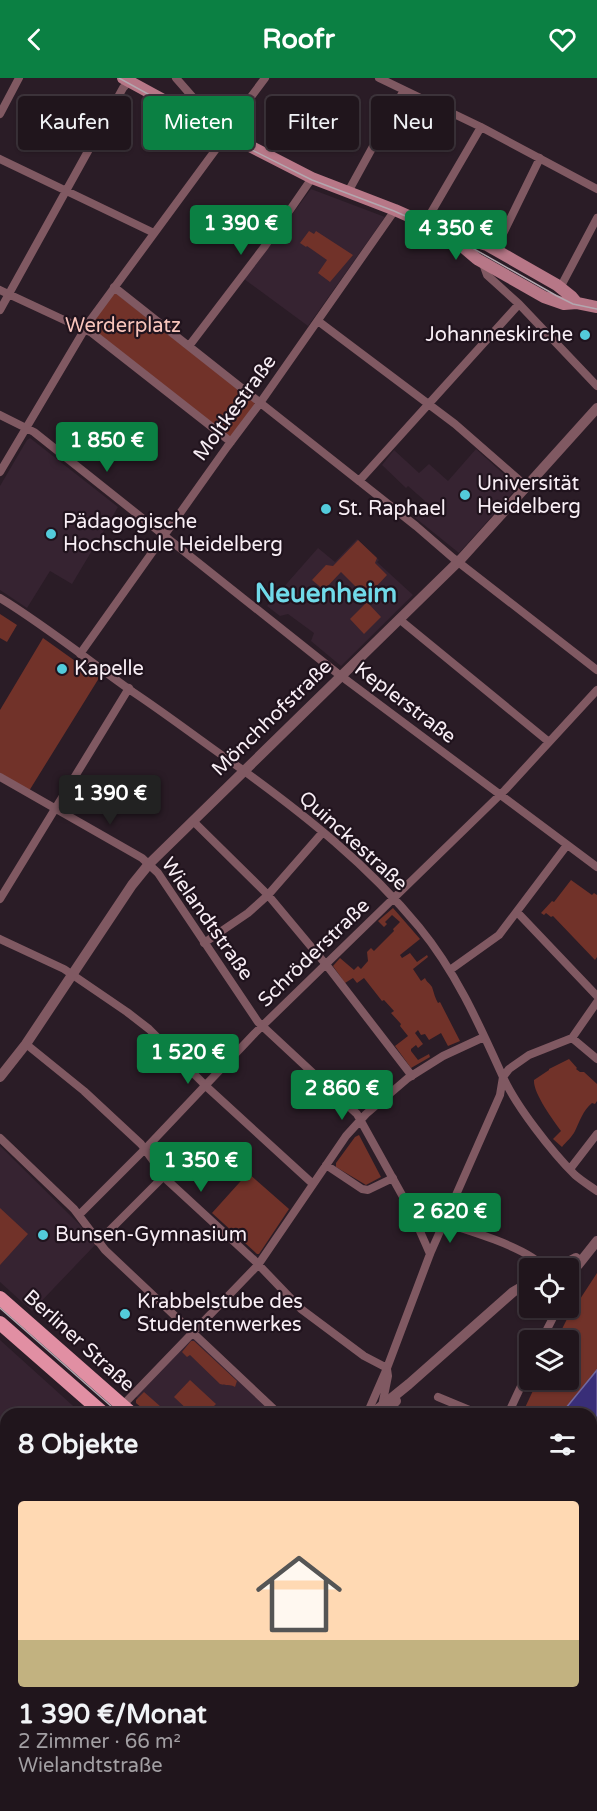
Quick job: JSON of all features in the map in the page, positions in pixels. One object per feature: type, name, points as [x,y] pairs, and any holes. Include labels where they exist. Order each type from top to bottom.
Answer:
[{"type":"main road","points":[[128,79],[158,96]]},
{"type":"main road","points":[[254,148],[312,178],[449,234],[484,244],[560,288],[577,303]]},
{"type":"main road","points":[[449,234],[473,256],[544,297],[564,304],[577,303],[597,307]]},
{"type":"main road","name":"Berliner Straße","points":[[0,1298],[125,1408]]},
{"type":"main road","name":"Berliner Straße","points":[[0,1323],[97,1408]]},
{"type":"street","points":[[0,114],[19,78]]},
{"type":"street","points":[[176,78],[192,96]]},
{"type":"street","points":[[252,96],[265,78]]},
{"type":"street","points":[[379,78],[481,127],[597,189]]},
{"type":"street","points":[[0,310],[4,292],[66,190],[128,79]]},
{"type":"street","points":[[348,192],[404,90]]},
{"type":"street","points":[[425,223],[481,127]]},
{"type":"street","points":[[0,472],[30,430],[85,329],[114,286],[215,150]]},
{"type":"street","points":[[495,250],[540,158]]},
{"type":"street","points":[[0,159],[154,232]]},
{"type":"street","points":[[189,346],[265,246],[312,178]]},
{"type":"street","name":"Moltkestraße","points":[[80,654],[167,537],[231,442],[395,210]]},
{"type":"street","points":[[560,288],[597,218]]},
{"type":"street","points":[[482,261],[488,275],[597,386]]},
{"type":"street","points":[[114,286],[458,562],[597,670]]},
{"type":"street","points":[[4,292],[85,329],[231,442]]},
{"type":"street","points":[[359,482],[519,304]]},
{"type":"street","points":[[318,321],[471,437],[526,486]]},
{"type":"street","name":"Mönchhofstraße","points":[[0,1077],[26,1044],[132,885],[149,864],[344,678],[399,619],[458,562],[597,408]]},
{"type":"street","name":"Keplerstraße","points":[[0,415],[30,430],[344,678],[597,867]]},
{"type":"street","name":"Quinckestraße","points":[[0,598],[245,772],[323,831],[355,860],[419,926],[450,970],[466,998],[503,1077],[519,1104],[576,1176],[597,1191]]},
{"type":"street","points":[[399,619],[549,742]]},
{"type":"street","points":[[0,900],[129,688]]},
{"type":"street","name":"Schröderstraße","points":[[79,1215],[262,1026],[502,796],[597,690]]},
{"type":"street","name":"Wielandtstraße","points":[[0,777],[149,864],[172,892],[204,943],[262,1026],[357,1114],[412,1213],[430,1254]]},
{"type":"street","points":[[193,820],[268,895],[326,964],[412,1076]]},
{"type":"street","points":[[204,943],[248,913],[268,895],[323,831]]},
{"type":"street","points":[[450,970],[492,941],[517,912],[567,845]]},
{"type":"street","points":[[517,912],[597,996]]},
{"type":"street","points":[[0,939],[72,974],[113,1001],[149,1029],[313,1184]]},
{"type":"street","points":[[370,1408],[430,1254],[500,1095],[503,1077],[529,1054],[572,1038],[597,1002]]},
{"type":"street","points":[[129,1408],[192,1332],[258,1265],[346,1136],[377,1103],[443,1056],[484,1037]]},
{"type":"street","points":[[572,1038],[597,1059]]},
{"type":"street","points":[[26,1044],[84,1091],[144,1149],[164,1176],[301,1309],[364,1356],[387,1368]]},
{"type":"street","points":[[570,1169],[597,1134]]},
{"type":"street","points":[[0,1138],[46,1180],[79,1215],[98,1242],[273,1408]]},
{"type":"street","points":[[326,1166],[362,1189],[368,1190],[393,1178]]},
{"type":"street","points":[[98,1242],[164,1176]]},
{"type":"street","points":[[412,1213],[445,1222],[535,1258]]},
{"type":"street","points":[[579,1264],[597,1241]]},
{"type":"street","points":[[575,1258],[589,1250]]},
{"type":"street","points":[[385,1408],[409,1384],[519,1289]]},
{"type":"street","points":[[383,1408],[388,1376],[387,1368]]},
{"type":"street","points":[[510,1408],[519,1389]]},
{"type":"street","points":[[438,1397],[465,1408]]},
{"type":"shaded area","points":[[311,189],[385,217],[308,326],[244,279]]},
{"type":"shaded area","name":"Pädagogische Hochschule Heidelberg","points":[[30,438],[118,507],[72,584],[50,571],[27,608],[0,590],[0,486]]},
{"type":"shaded area","name":"Universität Heidelberg","points":[[476,449],[518,487],[459,553],[413,516],[425,501],[408,486],[406,488],[382,465],[394,450],[419,473],[429,464],[448,481]]},
{"type":"shaded area","points":[[357,539],[379,560],[377,562],[413,595],[341,666],[311,641],[314,633],[288,614],[280,616],[267,606],[318,548],[335,562]]},
{"type":"shaded area","name":"Bunsen-Gymnasium","points":[[0,1146],[79,1224],[95,1245],[32,1311],[0,1282]]},
{"type":"shaded area","points":[[193,1333],[274,1408],[148,1408],[135,1396]]},
{"type":"shaded area","points":[[0,1340],[75,1408],[0,1408]]},
{"type":"shaded area","points":[[597,1370],[597,1408],[566,1408]]},
{"type":"green space","points":[[309,231],[314,234],[316,231],[353,255],[330,282],[318,273],[327,260],[300,243]]},
{"type":"green space","name":"Werderplatz","points":[[113,291],[253,401],[255,404],[231,438],[88,327]]},
{"type":"green space","points":[[358,540],[377,558],[375,563],[387,575],[374,589],[370,585],[361,592],[341,572],[324,590],[312,580],[326,565],[333,566]]},
{"type":"green space","points":[[367,602],[381,617],[364,634],[350,619]]},
{"type":"green space","points":[[0,614],[17,625],[7,642],[0,638]]},
{"type":"green space","points":[[43,638],[99,678],[29,791],[0,773],[0,710]]},
{"type":"green space","points":[[571,880],[592,895],[594,893],[597,895],[597,957],[595,960],[553,916],[541,913],[552,901],[554,902]]},
{"type":"green space","points":[[393,908],[420,939],[400,955],[402,958],[410,953],[417,962],[427,955],[428,957],[413,969],[421,981],[425,978],[432,987],[438,1003],[440,1002],[460,1041],[448,1046],[441,1033],[429,1040],[418,1030],[415,1033],[423,1044],[418,1048],[416,1045],[411,1051],[418,1060],[429,1054],[430,1057],[411,1068],[395,1046],[408,1036],[391,1013],[394,1011],[384,1000],[382,1001],[364,978],[357,983],[353,978],[345,983],[333,966],[340,958],[354,970],[358,966],[361,969],[368,961],[367,952],[371,948],[374,951],[400,922],[392,915],[385,922],[387,924],[384,927],[378,921]]},
{"type":"green space","points":[[569,1059],[576,1069],[584,1072],[597,1084],[597,1101],[586,1109],[574,1133],[562,1147],[553,1139],[561,1131],[540,1099],[534,1080]]},
{"type":"green space","points":[[359,1135],[381,1177],[366,1185],[336,1167],[336,1163],[355,1137]]},
{"type":"green space","points":[[248,1173],[289,1209],[259,1254],[212,1213]]},
{"type":"green space","points":[[0,1208],[28,1234],[0,1265]]},
{"type":"green space","points":[[597,1273],[597,1370],[566,1408],[525,1408],[533,1390],[579,1390],[579,1330],[562,1330],[568,1318],[579,1318],[579,1301]]},
{"type":"green space","points":[[191,1341],[194,1341],[237,1381],[235,1387],[220,1384],[190,1355],[187,1357],[182,1352]]},
{"type":"green space","points":[[190,1380],[216,1404],[212,1408],[186,1408],[174,1397]]},
{"type":"green space","points":[[144,1392],[162,1408],[142,1408],[136,1400]]},
{"type":"tram line","points":[[119,78],[224,136],[312,180],[394,211],[453,237],[557,296],[573,304],[597,309]]},
{"type":"tram line","points":[[0,1308],[113,1408]]},
{"type":"place","name":"Johanneskirche","points":[[585,335]]},
{"type":"place","name":"Universität Heidelberg","points":[[465,495]]},
{"type":"place","name":"St. Raphael","points":[[326,509]]},
{"type":"place","name":"Pädagogische Hochschule Heidelberg","points":[[51,534]]},
{"type":"place","name":"Kapelle","points":[[62,669]]},
{"type":"place","name":"Bunsen-Gymnasium","points":[[43,1235]]},
{"type":"place","name":"Krabbelstube des Studentenwerkes","points":[[125,1314]]},
{"type":"district","name":"Neuenheim","points":[[326,593]]}]
